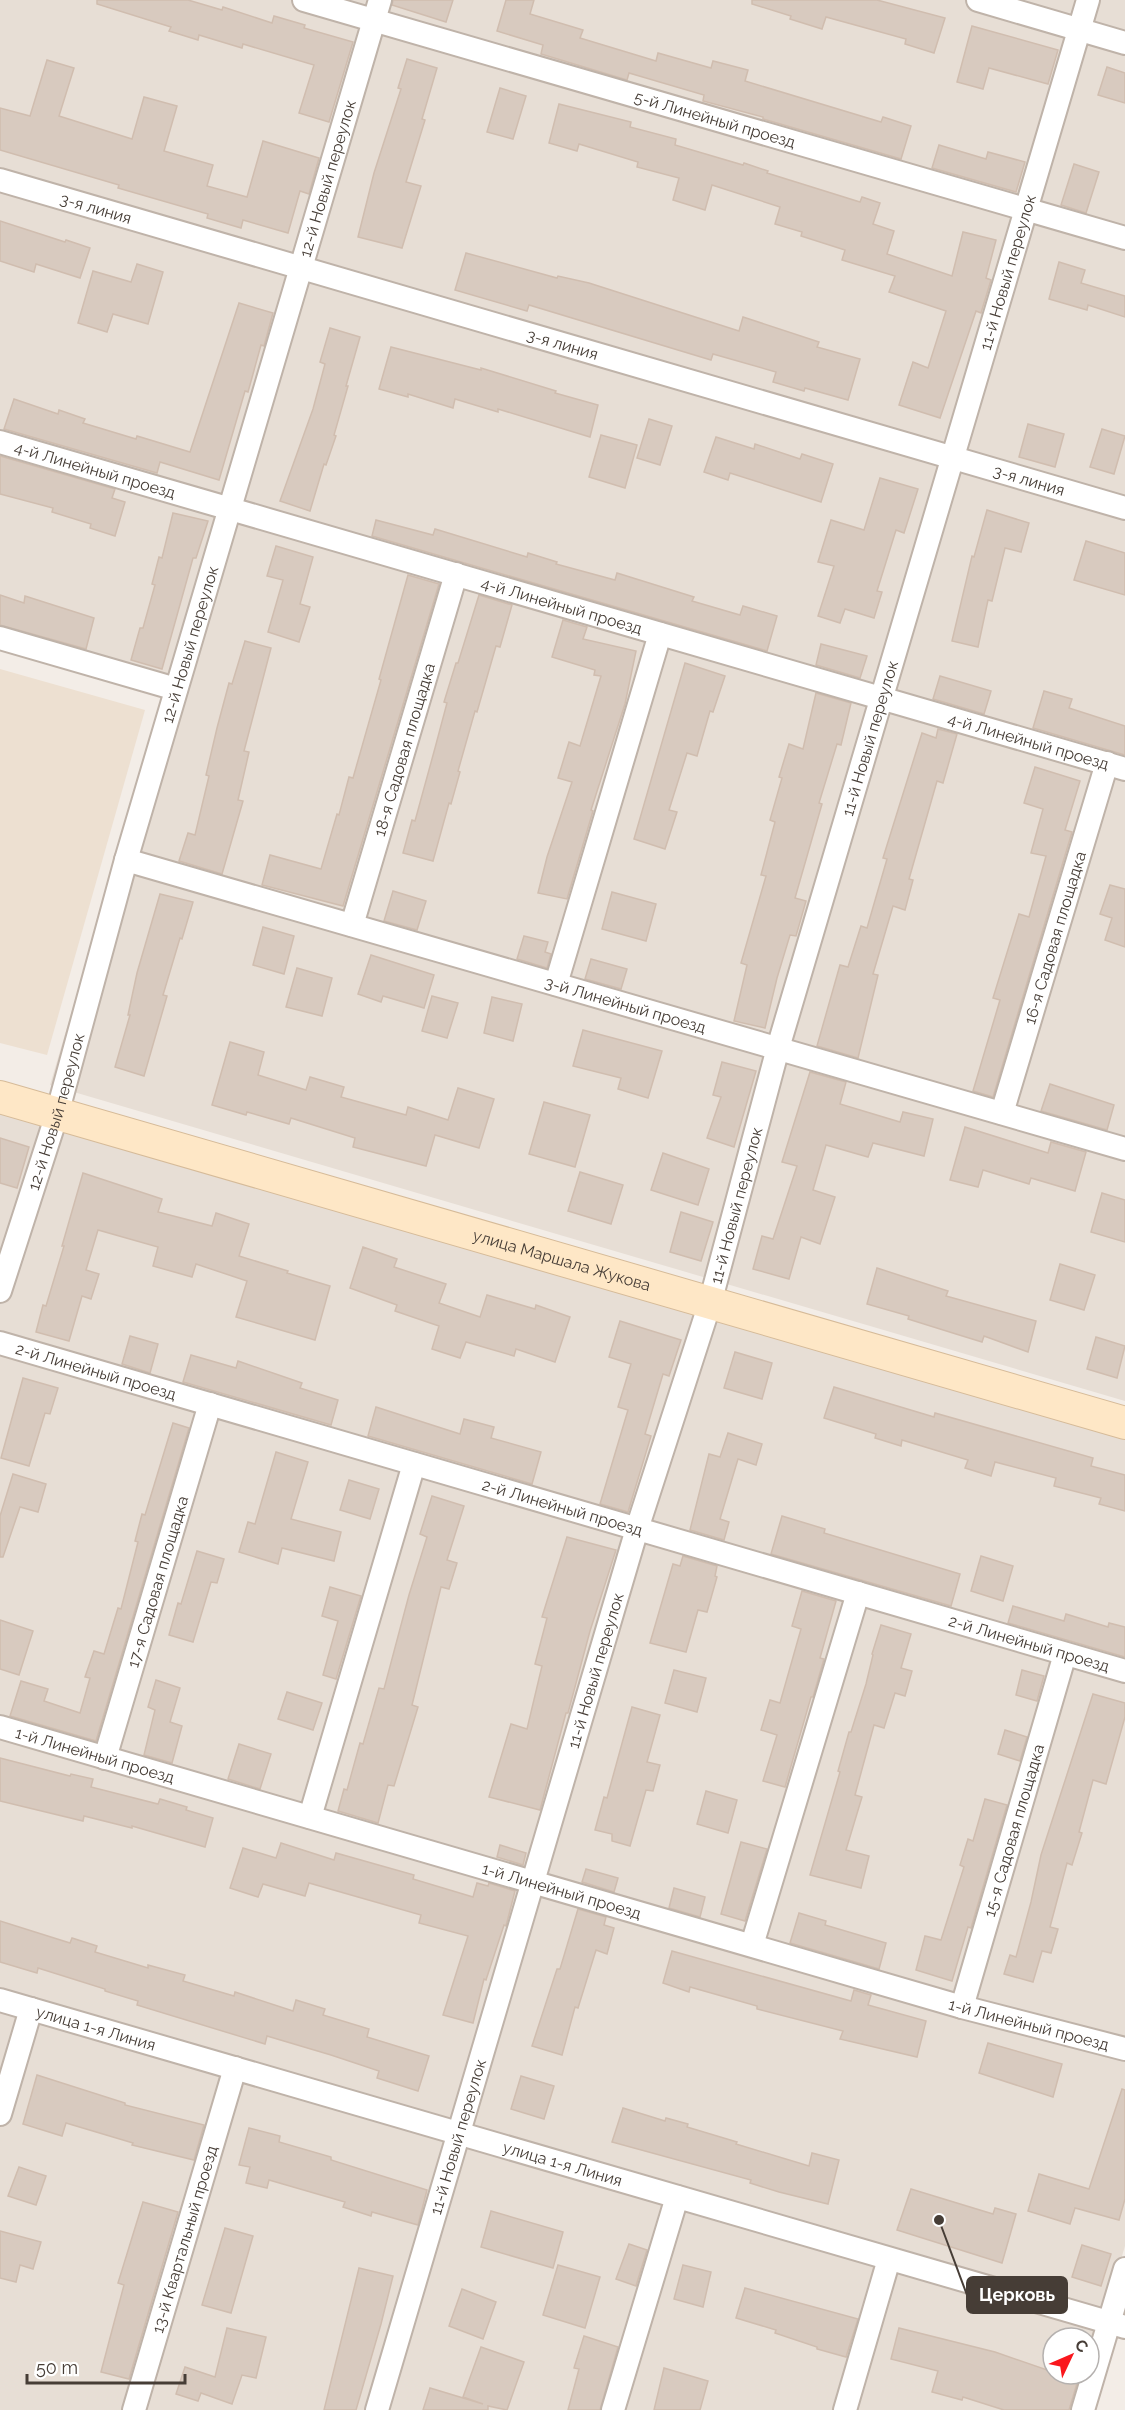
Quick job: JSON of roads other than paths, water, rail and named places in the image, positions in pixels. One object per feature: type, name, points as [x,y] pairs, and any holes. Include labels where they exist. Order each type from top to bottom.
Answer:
[{"type":"main road","name":"улица Маршала Жукова","points":[[0,1097],[1125,1423]]},
{"type":"street","name":"5-й Линейный проезд","points":[[304,0],[377,10],[1026,210],[1125,238]]},
{"type":"street","points":[[978,0],[1125,43]]},
{"type":"street","name":"11-й Новый переулок","points":[[377,2410],[637,1529],[710,1303],[778,1048],[1088,0]]},
{"type":"street","name":"12-й Новый переулок","points":[[0,1291],[57,1114],[126,860],[377,10]]},
{"type":"street","name":"3-я линия","points":[[0,180],[1125,508]]},
{"type":"street","name":"4-й Линейный проезд","points":[[0,442],[1116,766]]},
{"type":"street","name":"18-я Садовая площадка","points":[[352,925],[456,574]]},
{"type":"street","points":[[556,984],[660,634]]},
{"type":"street","points":[[0,638],[176,689]]},
{"type":"street","name":"16-я Садовая площадка","points":[[1002,1113],[1116,766]]},
{"type":"street","name":"3-й Линейный проезд","points":[[126,860],[1125,1149]]},
{"type":"street","name":"2-й Линейный проезд","points":[[0,1343],[1125,1671]]},
{"type":"street","name":"17-я Садовая площадка","points":[[105,1758],[210,1404]]},
{"type":"street","points":[[310,1817],[414,1464]]},
{"type":"street","points":[[752,1945],[858,1593]]},
{"type":"street","name":"15-я Садовая площадка","points":[[962,2007],[1065,1654]]},
{"type":"street","name":"1-й Линейный проезд","points":[[0,1727],[962,2007],[1125,2049]]},
{"type":"street","name":"улица 1-я Линия","points":[[0,2000],[1117,2325]]},
{"type":"street","points":[[0,2114],[31,2009]]},
{"type":"street","name":"13-й Квартальный проезд","points":[[134,2410],[235,2068]]},
{"type":"street","points":[[612,2410],[676,2197]]},
{"type":"street","points":[[845,2410],[889,2259]]},
{"type":"street","points":[[1083,2410],[1117,2325],[1125,2270]]},
{"type":"place","name":"Церковь","points":[[939,2220]]}]
